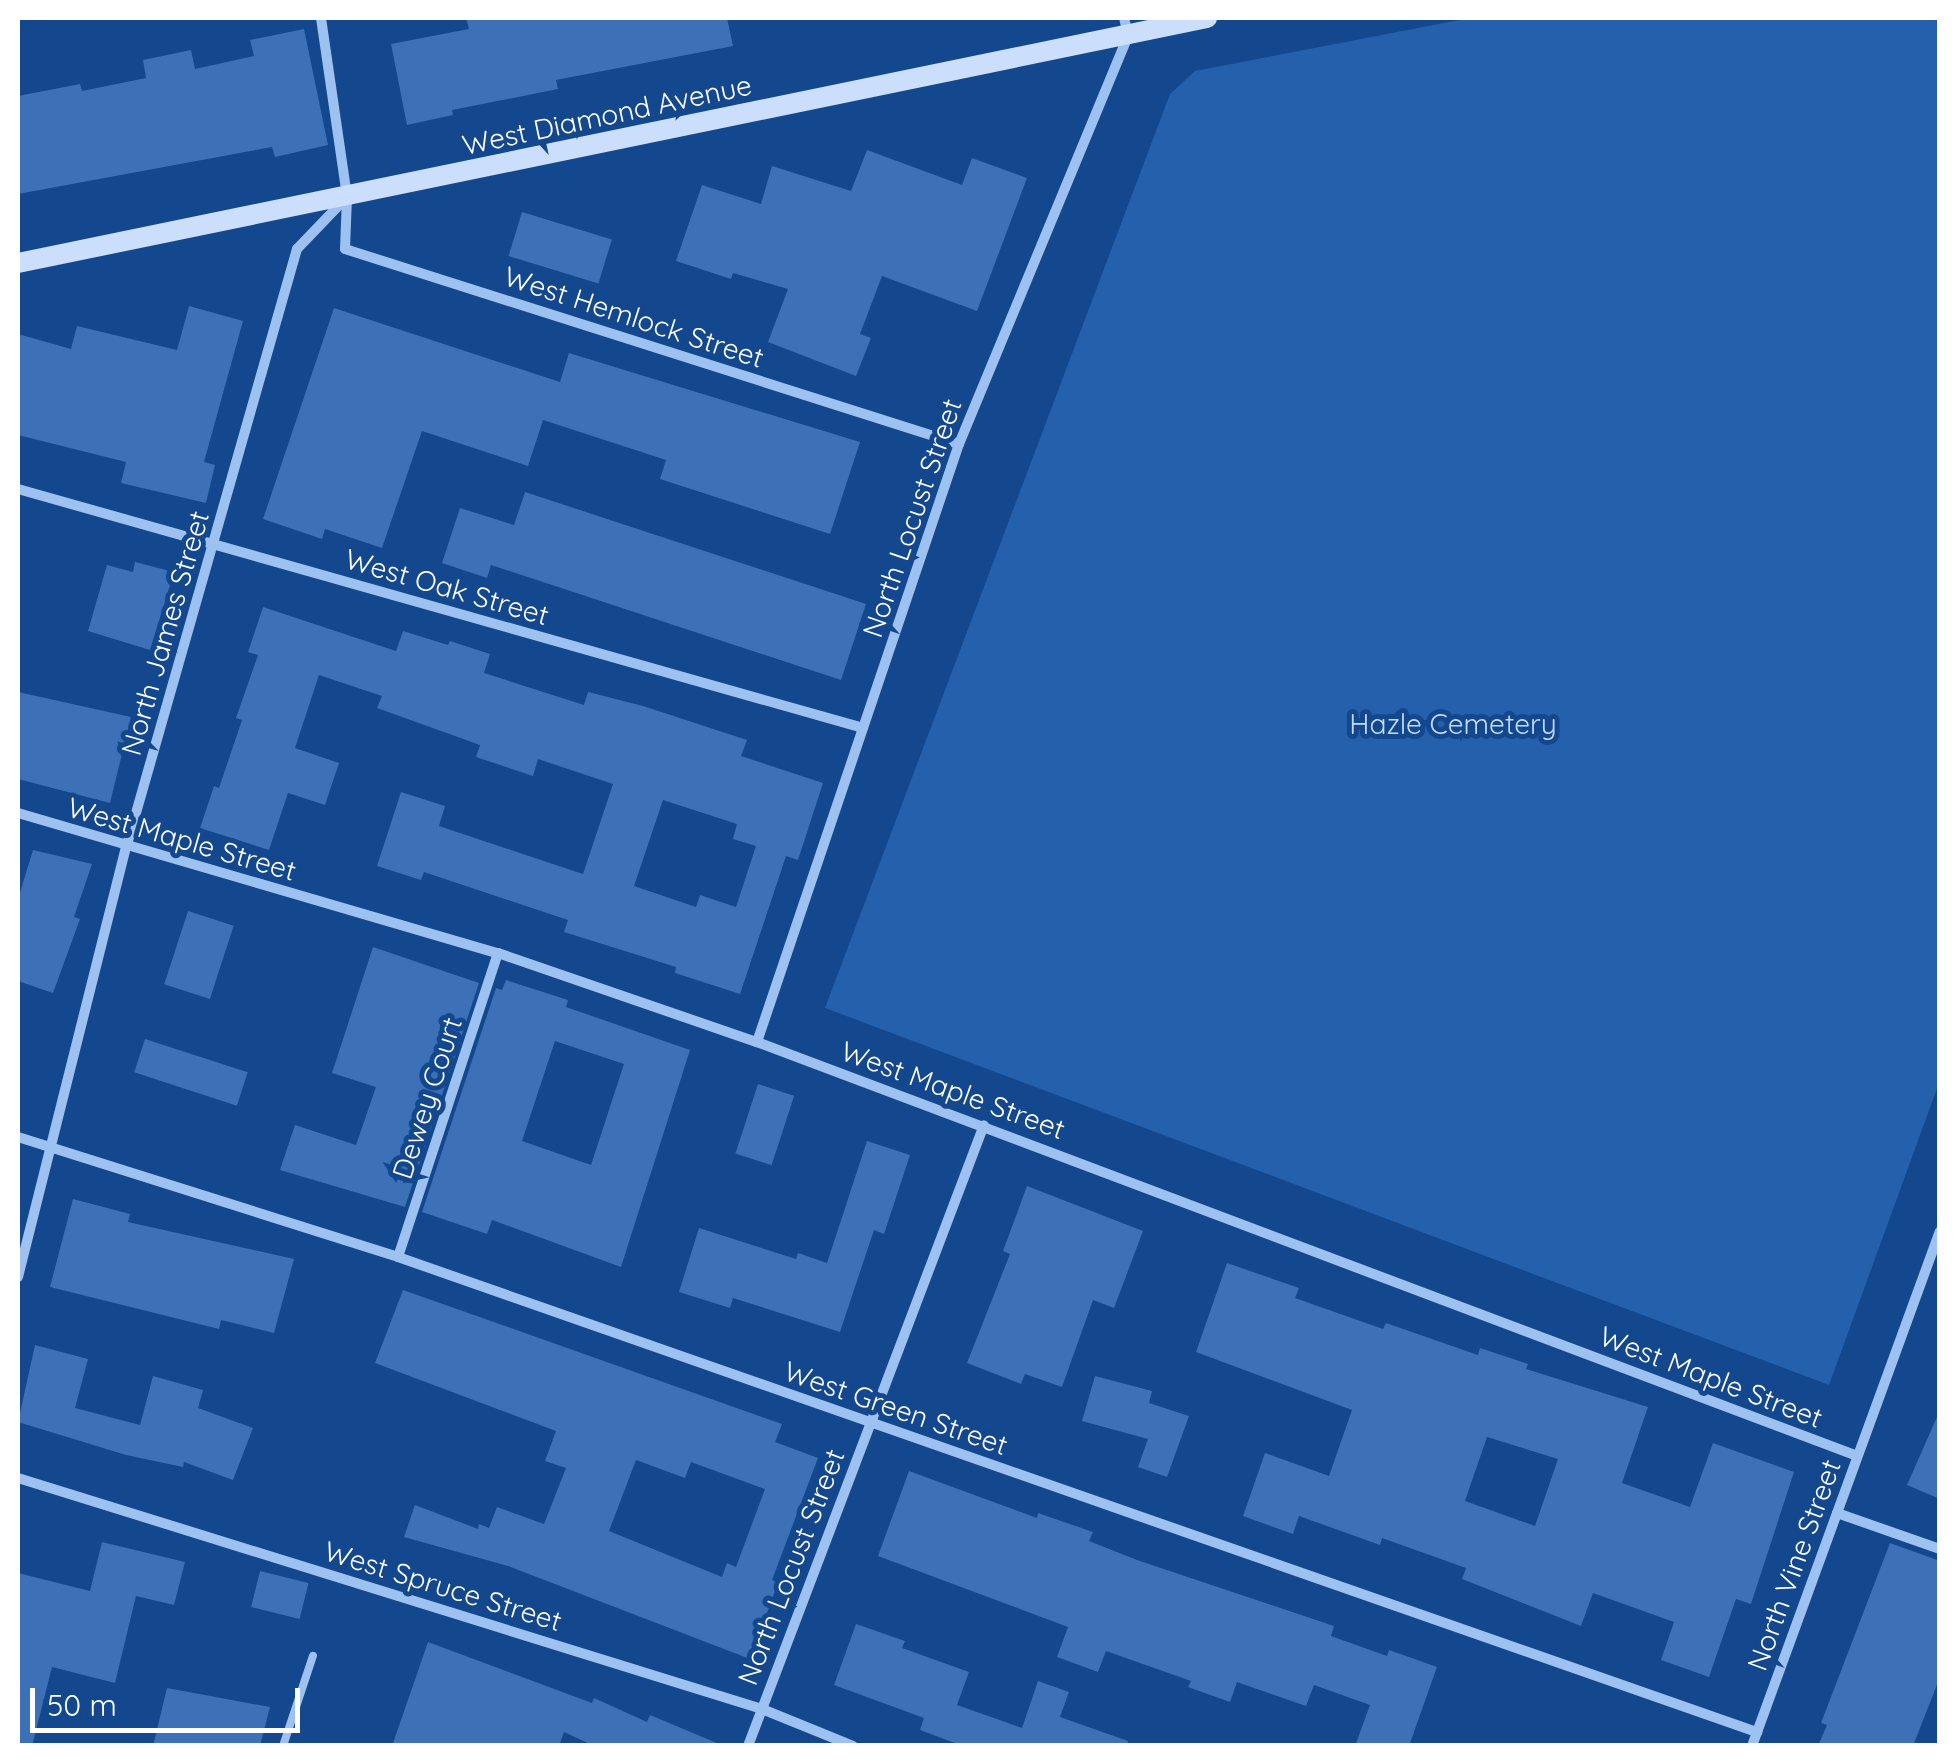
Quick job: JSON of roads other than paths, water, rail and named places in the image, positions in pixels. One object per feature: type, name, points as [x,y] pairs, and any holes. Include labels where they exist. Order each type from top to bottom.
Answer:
[{"type":"street","points":[[321,18],[347,197]]},
{"type":"street","name":"West Diamond Avenue","points":[[18,263],[347,197],[1126,26],[1206,18]]},
{"type":"street","name":"North Locust Street","points":[[756,1042],[959,444],[1126,26]]},
{"type":"street","name":"West Hemlock Street","points":[[347,197],[345,249],[959,444]]},
{"type":"street","name":"North James Street","points":[[18,1276],[126,848],[297,249],[347,197]]},
{"type":"street","name":"West Oak Street","points":[[18,488],[864,728]]},
{"type":"street","name":"West Maple Street","points":[[18,813],[126,848],[498,953],[756,1042],[1858,1456]]},
{"type":"street","name":"Dewey Court","points":[[398,1257],[498,953]]},
{"type":"street","name":"North Locust Street","points":[[748,1746],[984,1125]]},
{"type":"street","name":"West Green Street","points":[[18,1137],[398,1257],[1757,1732]]},
{"type":"street","name":"North Vine Street","points":[[1752,1746],[1940,1231]]},
{"type":"street","name":"West Spruce Street","points":[[18,1478],[762,1709],[853,1746]]},
{"type":"street","points":[[1837,1513],[1940,1549]]},
{"type":"lane","points":[[283,1746],[313,1656]]},
{"type":"park label","name":"Hazle Cemetery","points":[[1453,724]]}]
